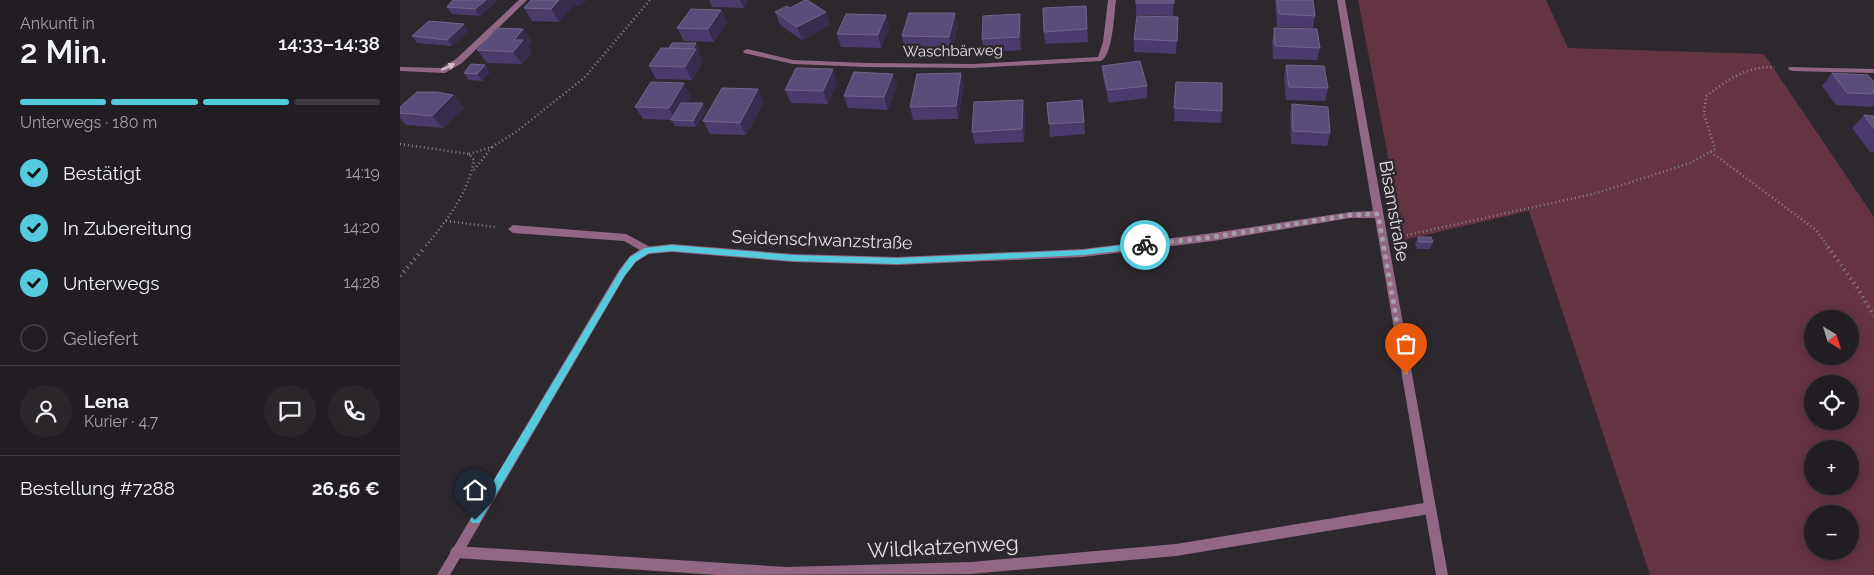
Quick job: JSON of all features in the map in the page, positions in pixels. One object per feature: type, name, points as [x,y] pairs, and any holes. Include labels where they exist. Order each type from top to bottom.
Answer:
[{"type":"street","points":[[400,69],[442,70],[459,61],[523,0]]},
{"type":"street","name":"Waschbärweg","points":[[747,51],[793,62],[866,65],[973,66],[1101,59],[1106,42],[1112,0]]},
{"type":"street","name":"Bisamstraße","points":[[1341,0],[1442,575]]},
{"type":"street","points":[[1792,69],[1874,71]]},
{"type":"street","name":"Seidenschwanzstraße","points":[[647,250],[672,248],[793,258],[897,261],[1042,255],[1204,238],[1350,215],[1378,214]]},
{"type":"street","points":[[443,575],[622,273],[633,259],[647,250],[626,238],[514,230]]},
{"type":"street","name":"Wildkatzenweg","points":[[456,552],[786,573],[972,568],[1176,550],[1430,508]]},
{"type":"path","points":[[400,144],[469,154],[492,147],[516,132],[584,78],[650,0]]},
{"type":"path","points":[[1383,241],[1597,192],[1690,163],[1715,150],[1704,114],[1706,96],[1740,71],[1760,66],[1792,69]]},
{"type":"path","points":[[400,276],[446,221],[474,171],[492,147]]},
{"type":"path","points":[[1711,152],[1816,230],[1857,287],[1874,316]]},
{"type":"path","points":[[469,154],[474,160],[474,171]]},
{"type":"path","points":[[446,221],[514,230]]},
{"type":"shaded area","points":[[1358,0],[1546,0],[1568,48],[1764,54],[1874,217],[1874,575],[1650,575],[1529,211],[1404,240]]},
{"type":"building","points":[[453,0],[486,0],[475,9],[447,7]]},
{"type":"building","points":[[531,0],[559,0],[551,9],[524,8]]},
{"type":"building","points":[[805,0],[826,12],[797,27],[775,12],[787,6],[790,8]]},
{"type":"building","points":[[1136,0],[1174,0],[1174,3],[1136,3]]},
{"type":"building","points":[[1277,0],[1313,0],[1315,16],[1279,14]]},
{"type":"building","points":[[1086,6],[1087,29],[1044,32],[1043,8]]},
{"type":"building","points":[[691,9],[721,10],[708,29],[677,28]]},
{"type":"building","points":[[909,13],[955,13],[949,37],[902,36]]},
{"type":"building","points":[[846,14],[886,15],[878,35],[837,34]]},
{"type":"building","points":[[1020,14],[1019,37],[982,39],[983,16]]},
{"type":"building","points":[[1137,16],[1178,17],[1177,41],[1134,39]]},
{"type":"building","points":[[429,21],[464,24],[447,40],[412,36]]},
{"type":"building","points":[[497,28],[523,29],[514,40],[523,40],[513,52],[477,50]]},
{"type":"building","points":[[1274,28],[1317,29],[1320,48],[1275,46]]},
{"type":"building","points":[[672,43],[696,43],[693,49],[669,48]]},
{"type":"building","points":[[661,48],[696,49],[685,67],[649,66]]},
{"type":"building","points":[[1140,61],[1147,86],[1108,90],[1102,66]]},
{"type":"building","points":[[471,64],[485,65],[477,74],[464,73]]},
{"type":"building","points":[[1286,65],[1324,66],[1328,88],[1289,87]]},
{"type":"building","points":[[796,68],[833,69],[823,91],[785,90]]},
{"type":"building","points":[[854,72],[893,74],[884,97],[844,96]]},
{"type":"building","points":[[961,73],[956,106],[910,107],[917,74]]},
{"type":"building","points":[[1832,73],[1868,75],[1874,82],[1874,94],[1847,93]]},
{"type":"building","points":[[651,82],[684,83],[669,108],[635,107]]},
{"type":"building","points":[[1176,82],[1222,83],[1222,111],[1174,108]]},
{"type":"building","points":[[722,88],[758,89],[740,123],[703,121]]},
{"type":"building","points":[[417,92],[437,92],[453,95],[432,116],[400,113],[400,107]]},
{"type":"building","points":[[1023,100],[1022,129],[972,132],[974,102]]},
{"type":"building","points":[[1082,100],[1084,122],[1049,124],[1047,103]]},
{"type":"building","points":[[681,103],[703,103],[693,121],[671,120]]},
{"type":"building","points":[[1292,104],[1328,107],[1330,133],[1293,131]]},
{"type":"building","points":[[1864,115],[1874,116],[1874,129]]},
{"type":"building","points":[[1418,237],[1431,237],[1433,242],[1419,242]]},
{"type":"way so far","points":[[1145,245],[1213,237],[1350,215],[1378,214],[1406,374]]},
{"type":"route","points":[[475,520],[622,273],[633,259],[647,250],[672,248],[793,258],[897,261],[1083,252],[1145,245]]}]
